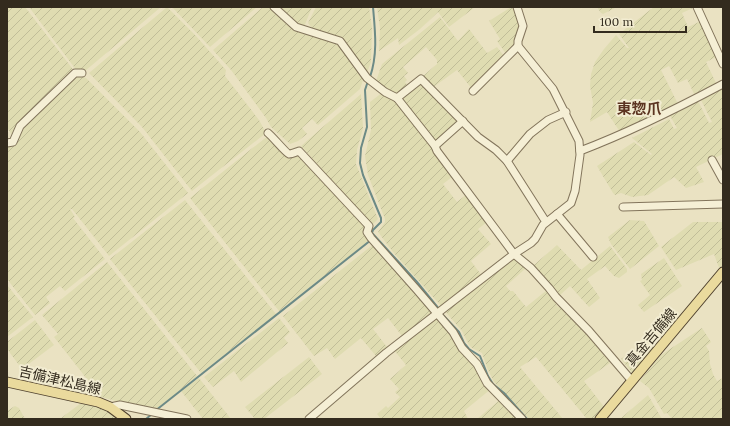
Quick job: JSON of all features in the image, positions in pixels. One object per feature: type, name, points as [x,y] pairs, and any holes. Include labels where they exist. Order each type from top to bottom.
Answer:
[{"type":"main road","name":"真金吉備線","points":[[600,419],[723,272]]},
{"type":"main road","name":"吉備津松島線","points":[[7,382],[81,397],[98,402],[110,407],[126,419]]},
{"type":"street","points":[[274,7],[296,27],[340,41],[367,78],[385,92],[397,98],[514,254],[531,268],[632,381]]},
{"type":"street","points":[[473,91],[518,46],[518,41],[523,26],[517,7]]},
{"type":"street","points":[[697,7],[723,64]]},
{"type":"street","points":[[309,419],[386,353],[514,254],[531,243],[546,222],[569,206],[573,199],[580,150],[579,141],[554,89],[518,46]]},
{"type":"street","points":[[7,143],[14,142],[20,126],[75,73],[82,73]]},
{"type":"street","points":[[397,98],[421,79],[457,118],[463,121],[478,137],[496,150],[507,161],[546,222]]},
{"type":"street","points":[[580,150],[618,136],[723,84]]},
{"type":"street","points":[[507,161],[530,134],[548,120],[566,112]]},
{"type":"street","points":[[434,146],[463,121]]},
{"type":"street","points":[[268,133],[285,152],[289,154],[299,151],[369,226],[367,232],[371,238],[453,332],[462,348],[477,364],[487,383],[522,419]]},
{"type":"street","points":[[712,160],[723,180]]},
{"type":"street","points":[[623,207],[723,204]]},
{"type":"street","points":[[557,214],[593,258]]},
{"type":"street","points":[[110,407],[120,405],[187,419]]},
{"type":"shaded area","points":[[7,7],[25,7],[75,72],[13,137],[7,127]]},
{"type":"shaded area","points":[[29,7],[161,7],[85,71],[77,71]]},
{"type":"shaded area","points":[[167,7],[196,36],[226,70],[225,76],[259,120],[266,133],[192,191],[142,127],[89,73]]},
{"type":"shaded area","points":[[172,7],[257,7],[210,47]]},
{"type":"shaded area","points":[[263,7],[272,7],[292,25],[336,41],[364,77],[360,89],[318,125],[312,119],[302,128],[307,134],[298,141],[290,144],[271,127],[231,70],[213,50]]},
{"type":"shaded area","points":[[276,7],[312,7],[304,27],[301,28]]},
{"type":"shaded area","points":[[316,7],[369,7],[372,28],[371,62],[366,75],[346,46],[315,32],[308,23]]},
{"type":"shaded area","points":[[377,7],[475,7],[449,27],[438,12],[420,29],[399,45],[398,38],[379,51],[380,28]]},
{"type":"shaded area","points":[[511,7],[515,7],[520,24],[515,45],[506,54],[497,41],[500,39],[489,21]]},
{"type":"shaded area","points":[[597,7],[617,7],[603,14]]},
{"type":"shaded area","points":[[654,7],[695,7],[682,13],[688,27],[701,21],[718,56],[706,62],[717,85],[695,96],[687,79],[678,83],[669,66],[661,70],[678,104],[620,132],[607,112],[590,122],[593,103],[590,86],[591,74],[595,62],[616,35],[627,48],[629,48],[619,34]]},
{"type":"shaded area","points":[[440,17],[458,41],[469,29],[487,53],[497,47],[504,56],[472,89],[457,70],[432,88],[422,77],[437,64],[437,60],[426,47],[403,67],[408,73],[404,76],[407,80],[405,82],[408,86],[398,94],[393,93],[376,81],[382,64]]},
{"type":"shaded area","points":[[80,75],[86,78],[140,132],[188,193],[109,256],[72,209],[70,209],[75,217],[73,218],[105,259],[65,291],[60,286],[46,297],[50,303],[35,315],[7,279],[7,146],[21,129],[74,77]]},
{"type":"shaded area","points":[[421,81],[459,122],[435,143],[399,97]]},
{"type":"shaded area","points":[[723,86],[723,154],[696,167],[704,182],[686,188],[674,177],[648,195],[632,197],[621,193],[615,195],[613,193],[597,166],[634,142],[651,155],[652,154],[632,138],[669,119],[674,129],[677,128],[669,114],[697,99],[709,123],[712,122],[700,98]]},
{"type":"shaded area","points":[[383,92],[395,99],[433,147],[452,177],[443,184],[457,202],[466,195],[487,222],[478,229],[491,244],[471,261],[482,276],[442,307],[393,252],[378,232],[385,222],[385,219],[368,175],[365,156],[371,130],[370,102]]},
{"type":"shaded area","points":[[361,94],[363,128],[357,150],[356,164],[378,219],[372,225],[301,146]]},
{"type":"shaded area","points":[[269,135],[285,153],[298,152],[366,223],[371,239],[279,311],[190,198]]},
{"type":"shaded area","points":[[185,200],[276,314],[201,373],[110,259]]},
{"type":"shaded area","points":[[630,220],[644,221],[659,246],[630,269],[611,244],[608,237]]},
{"type":"shaded area","points":[[693,222],[723,222],[723,266],[719,268],[714,254],[676,270],[661,247]]},
{"type":"shaded area","points":[[375,243],[433,311],[402,336],[388,318],[373,329],[387,347],[376,356],[361,338],[335,359],[327,348],[314,356],[283,316]]},
{"type":"shaded area","points":[[557,245],[581,270],[610,246],[627,269],[627,272],[619,278],[614,276],[605,266],[587,279],[600,298],[589,307],[570,286],[559,296],[552,286],[533,266]]},
{"type":"shaded area","points":[[512,258],[526,268],[506,286],[510,291],[513,291],[526,307],[547,290],[558,307],[560,306],[586,332],[610,363],[584,381],[605,408],[596,419],[587,419],[536,357],[520,367],[563,419],[529,419],[494,382],[482,353],[469,345],[462,331],[444,310]]},
{"type":"shaded area","points":[[664,258],[682,286],[644,312],[638,305],[650,295],[640,281],[642,280],[641,274]]},
{"type":"shaded area","points":[[107,262],[197,376],[154,411],[101,397],[54,337],[58,334],[42,315]]},
{"type":"shaded area","points":[[7,285],[33,317],[7,337]]},
{"type":"shaded area","points":[[436,316],[491,389],[464,411],[468,419],[381,419],[377,414],[386,406],[388,408],[400,397],[395,392],[399,389],[390,379],[406,365],[394,350]]},
{"type":"shaded area","points":[[279,318],[290,332],[284,338],[288,343],[241,382],[234,371],[213,387],[204,377]]},
{"type":"shaded area","points":[[35,320],[54,345],[22,369],[7,349],[7,342]]},
{"type":"shaded area","points":[[702,328],[711,342],[706,346],[709,351],[710,364],[713,374],[717,381],[723,378],[723,419],[672,419],[667,413],[664,414],[649,388],[640,381],[661,355]]},
{"type":"shaded area","points":[[647,340],[654,349],[633,374],[621,359]]},
{"type":"shaded area","points":[[309,357],[322,374],[264,419],[255,419],[245,407]]},
{"type":"shaded area","points":[[199,378],[231,419],[203,419],[181,391]]},
{"type":"shaded area","points":[[648,395],[662,419],[620,419]]},
{"type":"shaded area","points":[[502,398],[519,417],[516,419],[477,419]]},
{"type":"shaded area","points":[[81,403],[104,409],[120,419],[60,419]]},
{"type":"shaded area","points":[[15,406],[19,408],[25,419],[7,419],[7,411]]},
{"type":"waterway","points":[[370,77],[373,68],[375,51],[373,7]]},
{"type":"waterway","points":[[368,81],[365,90],[367,127],[361,148],[360,163],[363,175],[381,218],[381,222],[372,233],[417,282],[439,309]]},
{"type":"waterway","points":[[155,411],[371,240]]},
{"type":"waterway","points":[[441,313],[459,332],[464,343],[469,349],[480,356],[493,384],[504,393],[527,419]]},
{"type":"waterway","points":[[146,419],[152,414]]},
{"type":"district","name":"東惣爪","points":[[639,108]]}]
